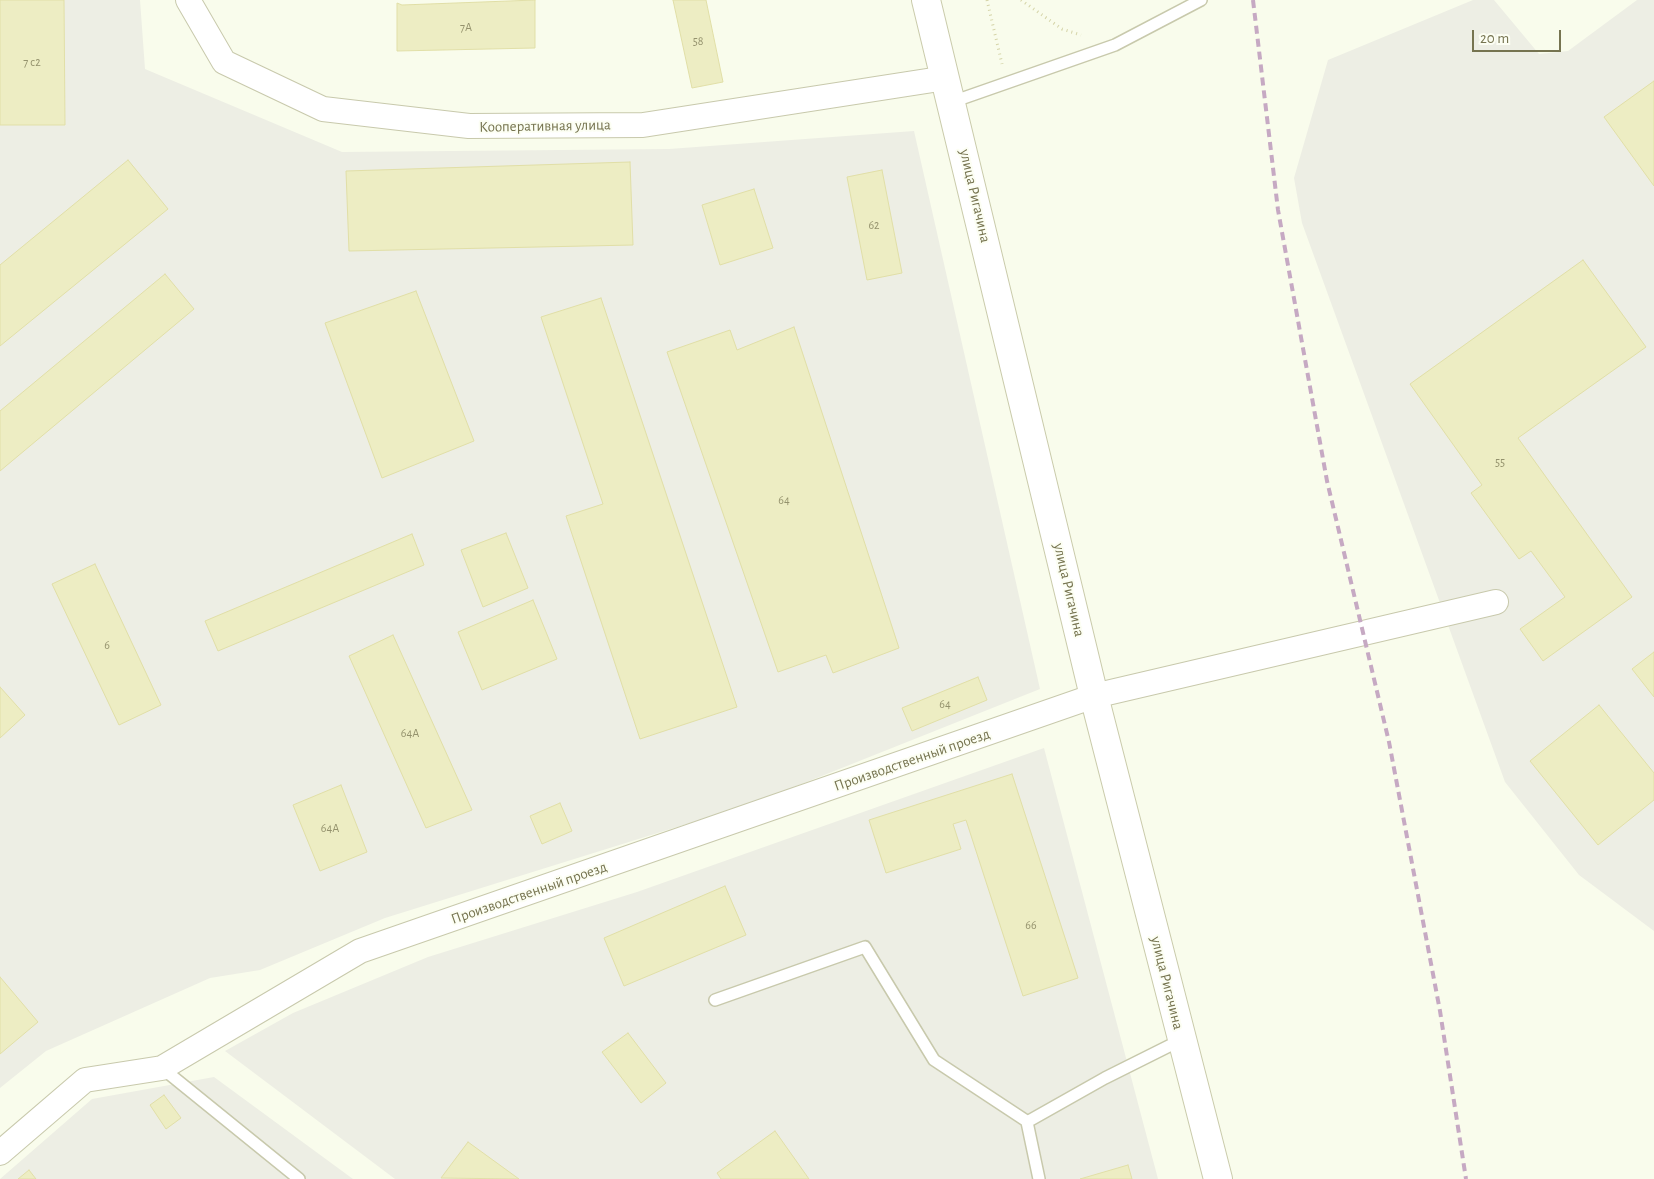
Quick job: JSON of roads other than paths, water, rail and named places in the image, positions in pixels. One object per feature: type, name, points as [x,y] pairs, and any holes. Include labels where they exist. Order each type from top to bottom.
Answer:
[{"type":"main road","name":"улица Ригачина","points":[[926,0],[1094,696],[1218,1179]]},
{"type":"street","name":"Кооперативная улица","points":[[188,0],[224,62],[323,109],[468,126],[643,124],[949,90]]},
{"type":"street","name":"Производственный проезд","points":[[0,1152],[85,1080],[162,1068],[360,951],[1094,696],[1496,602]]},
{"type":"lane","points":[[949,90],[1006,84],[1115,45],[1201,0]]},
{"type":"lane","points":[[715,1000],[865,947],[934,1060],[1028,1122],[1039,1179]]},
{"type":"lane","points":[[1028,1122],[1105,1078],[1181,1040]]},
{"type":"lane","points":[[162,1068],[299,1179]]},
{"type":"railway","points":[[1253,0],[1278,210],[1327,481],[1389,742],[1440,1011],[1466,1179]]}]
